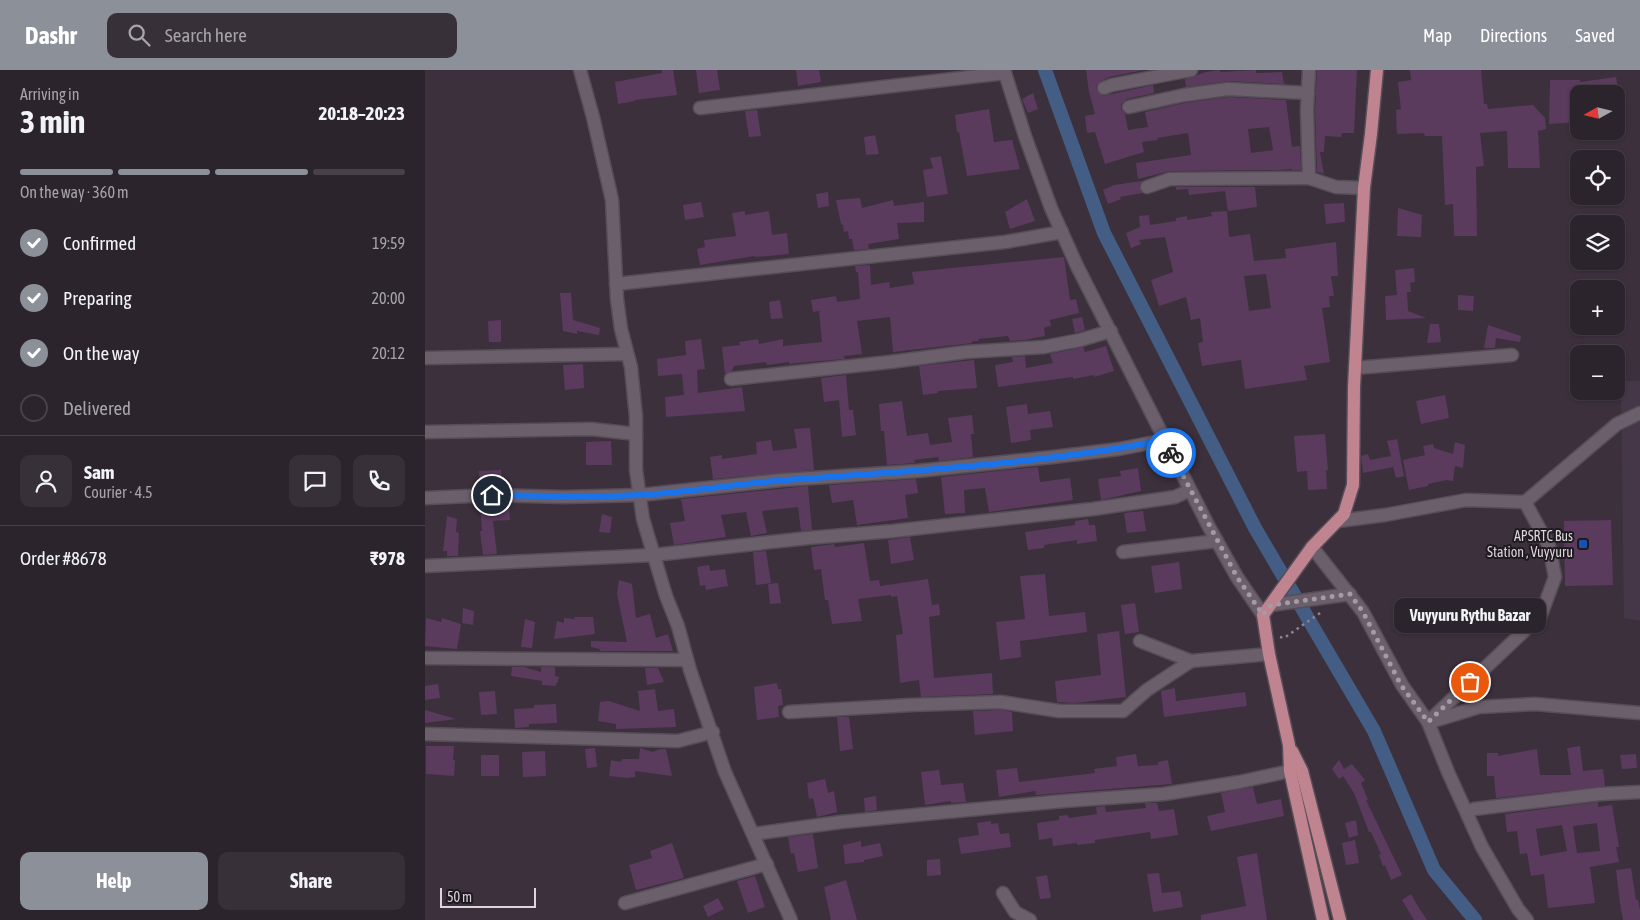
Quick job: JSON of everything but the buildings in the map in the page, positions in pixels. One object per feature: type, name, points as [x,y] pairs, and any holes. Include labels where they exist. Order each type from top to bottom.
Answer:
[{"type":"main road","points":[[1323,920],[1290,771],[1289,745],[1269,654],[1263,615],[1312,548],[1344,514],[1353,485],[1355,368],[1363,188],[1371,134],[1377,70]]},
{"type":"main road","points":[[1289,745],[1302,771],[1340,920]]},
{"type":"street","points":[[580,70],[612,200],[616,284],[621,329],[631,368],[636,434],[636,470],[643,518],[666,596],[678,626],[687,660],[725,772],[791,920]]},
{"type":"street","points":[[1104,88],[1191,70]]},
{"type":"street","points":[[1309,70],[1309,178]]},
{"type":"street","points":[[700,108],[1004,72],[1041,181],[1062,232],[1190,490],[1237,577],[1263,615]]},
{"type":"street","points":[[1129,107],[1220,90],[1308,93]]},
{"type":"street","points":[[1147,187],[1170,178],[1309,178],[1336,187],[1363,188]]},
{"type":"street","points":[[616,284],[1005,242],[1062,232]]},
{"type":"street","points":[[731,379],[966,352],[1044,347],[1080,340],[1111,331]]},
{"type":"street","points":[[425,358],[627,354]]},
{"type":"street","points":[[1355,368],[1512,355]]},
{"type":"street","points":[[1338,521],[1385,515],[1466,500],[1525,502],[1617,424],[1640,413]]},
{"type":"street","points":[[425,432],[591,429],[636,434]]},
{"type":"street","points":[[425,498],[492,495],[564,497],[640,495],[783,480],[917,471],[1053,457],[1119,449],[1165,440]]},
{"type":"street","points":[[425,566],[654,555],[808,538],[893,531],[1093,508],[1175,497],[1190,490]]},
{"type":"street","points":[[1428,722],[1541,615],[1555,577],[1549,546],[1525,502]]},
{"type":"street","points":[[1123,552],[1217,541]]},
{"type":"street","points":[[1312,548],[1363,612],[1401,685],[1428,722],[1482,847],[1518,909],[1527,920]]},
{"type":"street","points":[[1271,605],[1350,594]]},
{"type":"street","points":[[1140,641],[1191,661],[1269,654]]},
{"type":"street","points":[[425,658],[687,660]]},
{"type":"street","points":[[789,712],[1001,702],[1059,711],[1123,711],[1147,690],[1191,661]]},
{"type":"street","points":[[1428,722],[1479,707],[1535,704],[1640,713]]},
{"type":"street","points":[[425,734],[678,741],[713,732]]},
{"type":"street","points":[[753,834],[841,822],[1064,801],[1164,794],[1239,782],[1290,771]]},
{"type":"street","points":[[1475,809],[1600,794],[1640,792]]},
{"type":"street","points":[[625,903],[767,864]]},
{"type":"street","points":[[1003,893],[1015,912],[1030,920]]},
{"type":"path","points":[[1286,636],[1325,610]]},
{"type":"shaded area","points":[[1625,381],[1640,381],[1640,621],[1624,618],[1621,400],[1625,400]]},
{"type":"waterway","points":[[1045,70],[1104,233],[1255,528],[1374,731],[1434,870],[1475,920]]},
{"type":"way so far","points":[[1171,453],[1237,577],[1263,615],[1271,605],[1350,594],[1363,612],[1401,685],[1428,722],[1470,682]]},
{"type":"place","name":"APSRTC Bus Station , Vuyyuru","points":[[1583,544]]},
{"type":"place","name":"Vuyyuru Rythu Bazar","points":[[1470,682]]},
{"type":"route","points":[[492,495],[564,497],[640,495],[783,480],[917,471],[1053,457],[1119,449],[1165,440],[1171,453]]}]
